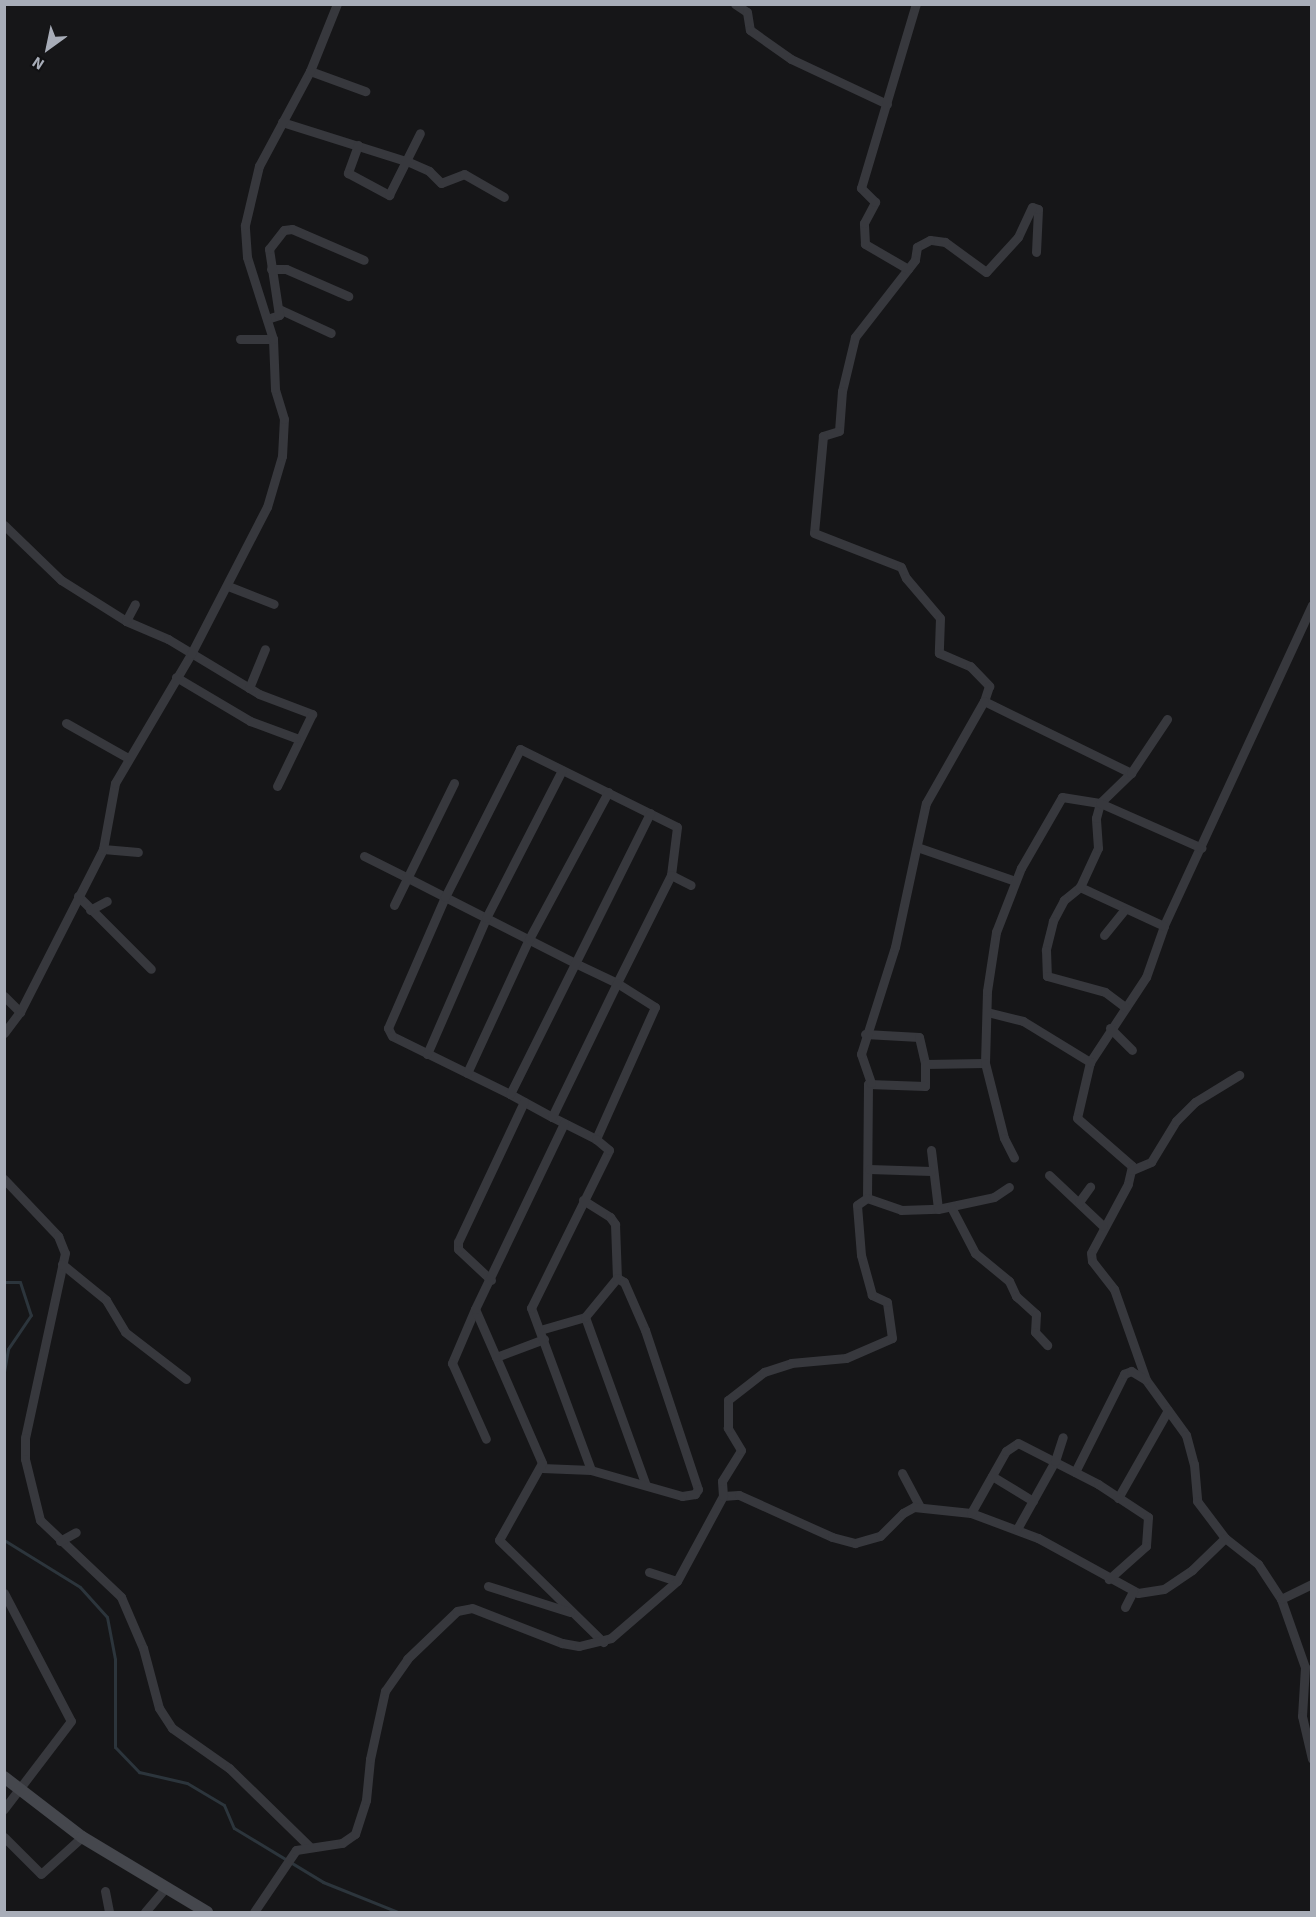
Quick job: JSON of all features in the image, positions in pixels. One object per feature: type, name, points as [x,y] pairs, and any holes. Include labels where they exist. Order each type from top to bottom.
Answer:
[{"type":"street","points":[[4,1033],[20,1012],[103,849],[116,783],[128,758],[191,654],[267,507],[282,456],[284,419],[275,389],[273,339],[247,257],[245,225],[259,166],[310,70],[337,4]]},
{"type":"street","points":[[735,4],[747,12],[750,30],[791,59],[887,104]]},
{"type":"street","points":[[908,269],[864,241],[864,223],[875,202],[861,188],[916,4]]},
{"type":"street","points":[[329,27],[340,30]]},
{"type":"street","points":[[310,70],[365,91]]},
{"type":"street","points":[[282,122],[409,162],[429,171],[441,183],[464,174],[504,197]]},
{"type":"street","points":[[358,145],[348,173],[388,195],[409,162],[420,133]]},
{"type":"street","points":[[871,1083],[861,1058],[865,1034],[895,947],[928,800],[984,701],[989,686],[970,666],[939,654],[940,618],[906,578],[901,567],[814,532],[823,436],[839,431],[842,391],[854,341],[915,260],[917,247],[934,239],[945,242],[986,272],[1018,237],[1032,207],[1038,209],[1035,252]]},
{"type":"street","points":[[267,320],[277,317],[279,309],[269,249],[287,229],[364,260]]},
{"type":"street","points":[[271,269],[286,269],[348,296]]},
{"type":"street","points":[[279,309],[331,333]]},
{"type":"street","points":[[240,339],[273,339]]},
{"type":"street","points":[[4,525],[61,580],[126,621],[191,654],[249,688],[313,716],[278,786]]},
{"type":"street","points":[[228,586],[274,604]]},
{"type":"street","points":[[126,621],[135,604]]},
{"type":"street","points":[[1311,605],[1309,617],[1164,926],[1146,977],[1110,1028],[1090,1062],[1078,1121],[1127,1160],[1132,1170],[1120,1206],[1103,1226],[1091,1253],[1092,1261],[1114,1289],[1146,1380],[1189,1443],[1197,1501],[1225,1538],[1258,1564],[1281,1599],[1305,1667],[1302,1716],[1311,1759]]},
{"type":"street","points":[[249,688],[265,649]]},
{"type":"street","points":[[177,677],[250,721],[296,738]]},
{"type":"street","points":[[984,701],[1131,773]]},
{"type":"street","points":[[1126,1008],[1105,992],[1047,976],[1047,950],[1053,921],[1064,900],[1080,887],[1098,848],[1096,818],[1100,803],[1131,773],[1167,719]]},
{"type":"street","points":[[66,723],[128,758]]},
{"type":"street","points":[[552,1117],[671,875],[676,827],[519,749],[445,897],[388,1028],[392,1036],[510,1094],[552,1117],[596,1139],[609,1150],[531,1302],[591,1470]]},
{"type":"street","points":[[427,1054],[486,918],[562,770]]},
{"type":"street","points":[[394,904],[454,783]]},
{"type":"street","points":[[467,1073],[529,939],[608,792]]},
{"type":"street","points":[[1014,1158],[1004,1137],[985,1063],[987,1012],[996,932],[1015,880],[1062,797],[1100,803],[1202,848]]},
{"type":"street","points":[[510,1094],[577,964],[650,813]]},
{"type":"street","points":[[917,847],[1015,880]]},
{"type":"street","points":[[103,849],[138,852]]},
{"type":"street","points":[[364,856],[617,983],[656,1008],[596,1139]]},
{"type":"street","points":[[671,875],[690,885]]},
{"type":"street","points":[[1080,887],[1124,910],[1164,926]]},
{"type":"street","points":[[78,896],[151,969]]},
{"type":"street","points":[[90,910],[107,901]]},
{"type":"street","points":[[1104,935],[1124,910]]},
{"type":"street","points":[[4,996],[20,1012]]},
{"type":"street","points":[[987,1012],[1023,1021],[1090,1062]]},
{"type":"street","points":[[1110,1028],[1132,1050]]},
{"type":"street","points":[[865,1034],[919,1037],[924,1064],[924,1086],[871,1083]]},
{"type":"street","points":[[924,1064],[985,1063]]},
{"type":"street","points":[[1132,1170],[1151,1162],[1176,1121],[1195,1102],[1239,1075]]},
{"type":"street","points":[[867,1198],[869,1169],[865,1127],[867,1087],[871,1083]]},
{"type":"street","points":[[491,1280],[458,1249],[458,1242],[524,1102]]},
{"type":"street","points":[[486,1438],[452,1363],[475,1309],[491,1280],[564,1123]]},
{"type":"street","points":[[931,1150],[938,1209]]},
{"type":"street","points":[[869,1169],[932,1171]]},
{"type":"street","points":[[1049,1175],[1103,1226]]},
{"type":"street","points":[[4,1179],[61,1241],[62,1264],[24,1449],[40,1520],[121,1597],[142,1648],[159,1708],[172,1728],[229,1768],[309,1846]]},
{"type":"street","points":[[867,1198],[901,1210],[938,1209],[994,1197],[1009,1187]]},
{"type":"street","points":[[1078,1202],[1090,1187]]},
{"type":"street","points":[[254,1912],[284,1865],[298,1848],[342,1843],[355,1834],[366,1800],[370,1759],[385,1691],[407,1659],[458,1611],[472,1608],[562,1643],[579,1646],[603,1642],[677,1581],[723,1493],[722,1481],[741,1448],[728,1428],[726,1403],[753,1378],[791,1363],[854,1356],[892,1338],[887,1302],[872,1295],[862,1262],[857,1204],[867,1198]]},
{"type":"street","points":[[496,1357],[585,1317],[617,1278],[613,1220],[583,1200]]},
{"type":"street","points":[[951,1207],[975,1253],[1009,1281],[1016,1296],[1036,1314],[1035,1332],[1047,1345]]},
{"type":"street","points":[[62,1264],[91,1285],[126,1332],[186,1379]]},
{"type":"street","points":[[542,1468],[591,1470],[682,1496],[695,1494],[698,1489],[645,1330],[624,1282],[617,1278]]},
{"type":"street","points":[[475,1309],[542,1468]]},
{"type":"street","points":[[585,1317],[645,1484]]},
{"type":"street","points":[[1075,1472],[1124,1374],[1131,1371],[1146,1380]]},
{"type":"street","points":[[1118,1498],[1168,1410]]},
{"type":"street","points":[[1017,1529],[1055,1461],[1063,1437]]},
{"type":"street","points":[[971,1513],[992,1476],[1015,1443],[1055,1461],[1118,1498],[1149,1521],[1144,1549],[1121,1564],[1109,1579]]},
{"type":"street","points":[[542,1468],[499,1540],[603,1642]]},
{"type":"street","points":[[902,1473],[920,1507]]},
{"type":"street","points":[[992,1476],[1033,1500]]},
{"type":"street","points":[[723,1493],[739,1495],[847,1542],[867,1542],[887,1531],[898,1518],[920,1507],[971,1513],[1017,1529],[1133,1591],[1164,1589],[1192,1570],[1225,1538]]},
{"type":"street","points":[[60,1541],[76,1532]]},
{"type":"street","points":[[649,1572],[677,1581]]},
{"type":"street","points":[[1281,1599],[1311,1584]]},
{"type":"street","points":[[488,1586],[573,1613]]},
{"type":"street","points":[[1125,1608],[1133,1591]]},
{"type":"street","points":[[4,1593],[71,1721],[4,1809]]},
{"type":"street","points":[[4,1777],[82,1837],[164,1889],[207,1912]]},
{"type":"street","points":[[4,1838],[41,1874],[82,1837]]},
{"type":"street","points":[[145,1912],[164,1889]]},
{"type":"street","points":[[105,1891],[109,1912]]},
{"type":"waterway","points":[[4,1282],[20,1282],[31,1315],[8,1349],[4,1372]]},
{"type":"waterway","points":[[4,1540],[80,1587],[107,1617],[115,1659],[115,1747],[139,1772],[187,1783],[224,1805],[234,1828],[323,1882],[398,1912]]}]
